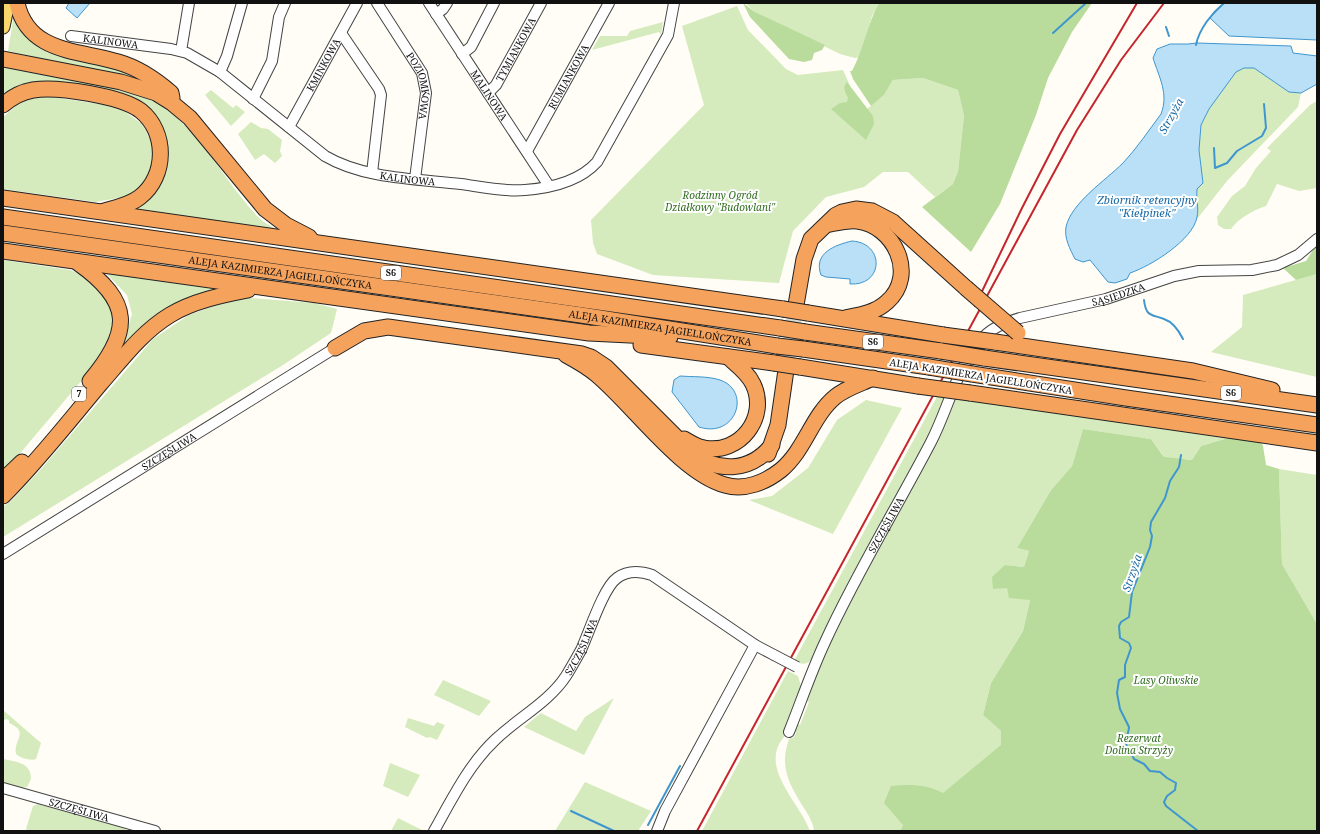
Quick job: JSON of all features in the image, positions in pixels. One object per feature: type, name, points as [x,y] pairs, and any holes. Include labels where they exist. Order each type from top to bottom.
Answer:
[{"type":"highway","points":[[17,3],[23,21],[37,38],[62,49],[133,68],[153,78],[171,93],[172,103]]},
{"type":"highway","points":[[3,59],[121,82],[156,93],[172,103],[190,118],[265,209],[286,225],[310,237],[313,243]]},
{"type":"highway","points":[[3,105],[20,93],[31,90],[52,89],[119,100],[142,112],[152,123],[158,134],[160,154],[157,174],[152,183],[140,197],[121,206],[101,212]]},
{"type":"highway","points":[[3,198],[313,243],[796,309],[943,335],[1193,371],[1317,401]]},
{"type":"highway","points":[[796,309],[806,251],[812,239],[836,215],[848,210],[864,210],[878,214],[896,225],[966,288],[1037,348]]},
{"type":"highway","name":"ALEJA KAZIMIERZA JAGIELLOŃCZYKA","points":[[3,217],[1317,405]]},
{"type":"highway","points":[[825,225],[849,221],[871,225],[884,232],[892,241],[899,257],[899,281],[891,298],[882,306],[868,313],[844,318]]},
{"type":"highway","name":"ALEJA KAZIMIERZA JAGIELLOŃCZYKA","points":[[3,233],[581,315],[701,335],[929,367],[1126,398],[1317,425]]},
{"type":"highway","points":[[3,251],[589,333],[658,338],[701,335]]},
{"type":"highway","name":"7","points":[[3,480],[17,468],[97,372],[114,348],[120,325],[116,300],[103,282],[78,262]]},
{"type":"highway","points":[[3,496],[25,474],[122,359],[152,327],[171,314],[194,304],[220,295],[263,288]]},
{"type":"highway","points":[[335,348],[364,331],[388,327],[582,354],[598,360],[698,458],[713,466],[740,467],[752,463],[772,445]]},
{"type":"highway","points":[[589,333],[600,340],[728,357],[787,367],[873,378],[918,386],[1317,443]]},
{"type":"highway","points":[[559,351],[597,375],[694,469],[715,482],[734,487],[758,483],[769,479],[795,455],[822,411],[832,399],[843,391],[873,378]]},
{"type":"highway","points":[[675,436],[705,448],[717,448],[737,442],[750,429],[757,411],[756,391],[747,374],[728,357]]},
{"type":"highway","points":[[694,469],[726,478],[751,474],[761,464],[772,445],[780,417],[787,367]]},
{"type":"main road","points":[[3,27],[8,3]]},
{"type":"street","points":[[181,51],[189,3]]},
{"type":"street","points":[[220,72],[227,56],[242,3]]},
{"type":"street","points":[[253,99],[272,61],[279,17],[285,3]]},
{"type":"street","name":"KMINKOWA","points":[[289,127],[357,3]]},
{"type":"street","name":"POZIOMKOWA","points":[[377,3],[422,73],[426,82],[426,93],[415,179]]},
{"type":"street","name":"MALINOWA","points":[[429,3],[549,186]]},
{"type":"street","points":[[436,14],[443,9],[447,3]]},
{"type":"street","points":[[462,54],[471,47],[494,3]]},
{"type":"street","name":"TYMIANKOWA","points":[[488,93],[496,85],[541,3]]},
{"type":"street","name":"RUMIANKOWA","points":[[527,151],[609,3]]},
{"type":"street","name":"KALINOWA","points":[[71,36],[181,51],[206,63],[220,72],[334,162],[357,171],[524,191],[574,180],[588,172],[597,162],[668,35],[674,3]]},
{"type":"street","points":[[341,33],[379,88],[381,95],[372,173]]},
{"type":"street","name":"SĄSIEDZKA","points":[[949,396],[978,344],[988,333],[1008,322],[1106,299],[1174,276],[1199,271],[1252,270],[1277,265],[1298,255],[1317,239]]},
{"type":"street","name":"SZCZĘŚLIWA","points":[[3,554],[335,348]]},
{"type":"street","name":"SZCZĘŚLIWA","points":[[789,732],[810,674],[832,626],[937,430],[949,396]]},
{"type":"street","name":"SZCZĘŚLIWA","points":[[434,831],[461,782],[478,758],[495,740],[541,702],[563,680],[580,651],[607,589],[617,577],[629,572],[641,572],[652,575],[755,645],[810,674]]},
{"type":"street","points":[[657,831],[665,811],[755,645]]},
{"type":"street","name":"SZCZĘŚLIWA","points":[[3,788],[137,829],[155,831]]},
{"type":"green space","points":[[743,3],[755,12],[825,45],[822,50],[814,53],[812,60],[804,62],[789,59],[750,17]]},
{"type":"green space","points":[[745,3],[879,3],[872,16],[860,57],[855,58],[840,54],[755,12]]},
{"type":"green space","points":[[879,3],[1092,3],[1072,32],[1048,78],[1036,115],[1000,204],[971,252],[922,207],[953,184],[958,171],[964,116],[958,90],[923,78],[893,80],[884,95],[871,106],[853,79],[850,71],[852,71],[860,54],[871,19]]},
{"type":"green space","name":"Rodzinny Ogród Działkowy \"Budowlani\"","points":[[737,6],[748,30],[786,69],[798,75],[843,70],[851,88],[867,109],[884,95],[893,80],[923,78],[958,90],[964,116],[958,171],[953,184],[935,197],[908,172],[883,172],[864,187],[826,197],[793,231],[779,283],[653,275],[597,254],[593,243],[591,220],[704,105],[682,26]]},
{"type":"green space","points":[[14,14],[22,29],[115,67],[158,87],[122,77],[8,51]]},
{"type":"green space","points":[[663,22],[661,35],[659,32],[592,50],[600,36],[627,36],[630,31]]},
{"type":"green space","points":[[5,66],[87,80],[130,92],[163,107],[190,131],[258,217],[286,235],[122,212],[155,190],[164,176],[169,158],[164,136],[139,104],[27,84],[7,92],[3,96],[3,74]]},
{"type":"green space","points":[[1244,68],[1254,68],[1289,92],[1301,93],[1298,107],[1227,181],[1197,219],[1197,189],[1203,183],[1199,150],[1201,125],[1209,109],[1236,72]]},
{"type":"green space","points":[[847,82],[873,116],[874,124],[866,140],[831,109],[840,103],[847,102],[848,98],[844,88]]},
{"type":"green space","points":[[211,90],[233,108],[236,105],[245,112],[231,126],[205,95]]},
{"type":"green space","points":[[45,96],[106,105],[124,111],[142,124],[150,139],[155,157],[148,177],[130,196],[95,202],[3,189],[3,117],[22,101]]},
{"type":"green space","points":[[1317,101],[1317,188],[1299,191],[1277,184],[1266,206],[1247,215],[1238,221],[1231,229],[1224,229],[1218,225],[1217,217],[1232,196],[1245,186],[1256,168],[1271,151],[1267,148],[1310,105]]},
{"type":"green space","points":[[251,122],[261,128],[268,129],[282,140],[280,151],[282,156],[275,163],[264,154],[255,160],[238,134]]},
{"type":"green space","points":[[1317,244],[1317,274],[1296,280],[1283,268],[1306,261]]},
{"type":"green space","points":[[3,260],[70,270],[90,278],[104,293],[112,308],[112,331],[104,354],[11,464],[3,469]]},
{"type":"green space","points":[[103,270],[225,288],[185,299],[154,316],[120,355],[132,314],[127,295]]},
{"type":"green space","points":[[1317,274],[1317,377],[1211,352],[1242,327],[1243,295]]},
{"type":"green space","points":[[238,297],[314,303],[337,309],[331,333],[283,365],[3,537],[3,507],[12,500],[42,468],[153,339],[189,315]]},
{"type":"green space","points":[[939,393],[947,394],[936,424],[813,659],[804,664],[794,661]]},
{"type":"green space","name":"Rezerwat Dolina Strzyży","points":[[952,395],[1233,434],[1228,438],[1201,446],[1192,460],[1185,459],[1317,831],[903,825],[900,831],[814,831],[810,819],[790,783],[785,767],[785,758],[789,739],[794,737],[796,733],[795,723],[800,725],[809,702],[804,700],[824,650]],"holes":[[[1083,429],[1151,439],[1163,455],[1001,744],[1001,731],[983,715],[991,683],[1023,631],[1030,600],[1007,588],[1005,565],[1024,567],[1029,551],[1017,548],[1051,490],[1072,466]]]},
{"type":"green space","points":[[866,400],[902,408],[833,534],[749,500],[772,496],[808,468],[837,420]]},
{"type":"green space","name":"Lasy Oliwskie","points":[[1083,429],[1151,439],[1164,457],[1192,460],[1201,446],[1228,438],[1233,434],[1259,438],[1263,446],[1266,465],[1279,469],[1282,564],[1317,624],[1317,831],[900,831],[903,825],[884,803],[891,786],[918,785],[943,793],[1001,745],[1001,731],[983,715],[991,683],[1023,631],[1030,600],[1009,598],[1007,588],[993,589],[992,577],[1005,565],[1024,567],[1029,551],[1017,548],[1051,490],[1072,466]]},
{"type":"green space","points":[[1279,469],[1317,475],[1317,624],[1282,564]]},
{"type":"green space","points":[[788,671],[798,676],[802,689],[784,737],[777,749],[776,760],[778,773],[810,831],[702,831]]},
{"type":"green space","points":[[443,680],[491,701],[479,716],[434,695]]},
{"type":"green space","points":[[614,698],[584,755],[524,727],[541,713],[576,731],[585,717]]},
{"type":"green space","points":[[3,710],[41,743],[36,759],[26,759],[16,754],[20,733],[15,726],[9,723],[9,720],[6,719],[3,721]]},
{"type":"green space","points":[[408,718],[434,726],[437,722],[445,725],[437,740],[430,737],[427,738],[405,727]]},
{"type":"green space","points":[[3,759],[18,762],[26,766],[30,773],[31,779],[27,787],[20,788],[3,784]]},
{"type":"green space","points":[[390,763],[420,775],[408,797],[383,786]]},
{"type":"green space","points":[[585,782],[651,811],[638,831],[555,831]]},
{"type":"green space","points":[[38,804],[124,828],[128,831],[29,831],[26,829],[33,806]]},
{"type":"green space","points":[[398,818],[422,830],[391,831]]},
{"type":"water","points":[[69,3],[90,3],[77,18],[66,8]]},
{"type":"water","points":[[1224,3],[1317,3],[1317,40],[1229,36],[1210,18]]},
{"type":"water","name":"Zbiornik retencyjny \"Kiełpinek\"","points":[[1197,43],[1291,46],[1293,53],[1317,56],[1317,84],[1301,93],[1289,92],[1254,68],[1244,68],[1236,72],[1209,109],[1201,125],[1199,150],[1203,183],[1197,189],[1198,214],[1194,226],[1180,243],[1149,265],[1130,273],[1127,279],[1115,283],[1108,282],[1090,260],[1083,262],[1075,259],[1066,235],[1066,227],[1069,218],[1090,192],[1123,163],[1161,114],[1164,93],[1153,58],[1157,49],[1170,44]]},
{"type":"water","points":[[852,241],[863,244],[870,249],[875,256],[876,264],[874,272],[869,278],[861,283],[850,284],[850,279],[826,277],[821,275],[819,267],[820,261],[827,251]]},
{"type":"water","points":[[680,376],[705,377],[720,380],[730,386],[735,394],[737,403],[735,412],[730,420],[722,426],[712,429],[699,427],[672,392],[674,380]]},
{"type":"waterway","points":[[1053,33],[1086,3]]},
{"type":"waterway","name":"Strzyża","points":[[1196,45],[1200,33],[1207,22],[1224,3]]},
{"type":"waterway","points":[[1166,27],[1169,36]]},
{"type":"waterway","points":[[1214,148],[1215,168],[1227,163],[1237,151],[1262,136],[1266,128],[1264,104]]},
{"type":"waterway","name":"Strzyża","points":[[1144,300],[1148,312],[1170,322],[1178,330],[1183,339]]},
{"type":"waterway","name":"Strzyża","points":[[1181,455],[1179,467],[1170,481],[1165,498],[1151,522],[1150,530],[1152,536],[1150,547],[1132,592],[1129,617],[1121,622],[1119,626],[1120,638],[1129,643],[1131,648],[1125,665],[1125,677],[1119,680],[1117,693],[1120,709],[1129,727],[1126,745],[1134,759],[1144,764],[1150,771],[1160,772],[1176,783],[1175,790],[1167,796],[1164,802],[1166,806],[1198,831]]},
{"type":"waterway","points":[[648,825],[680,766]]},
{"type":"waterway","points":[[571,811],[614,831]]},
{"type":"tunnel","points":[[786,370],[796,305]]},
{"type":"railway","points":[[975,306],[1022,208],[1060,134],[1137,3]]},
{"type":"railway","points":[[697,831],[1077,130],[1121,60],[1164,3]]}]
